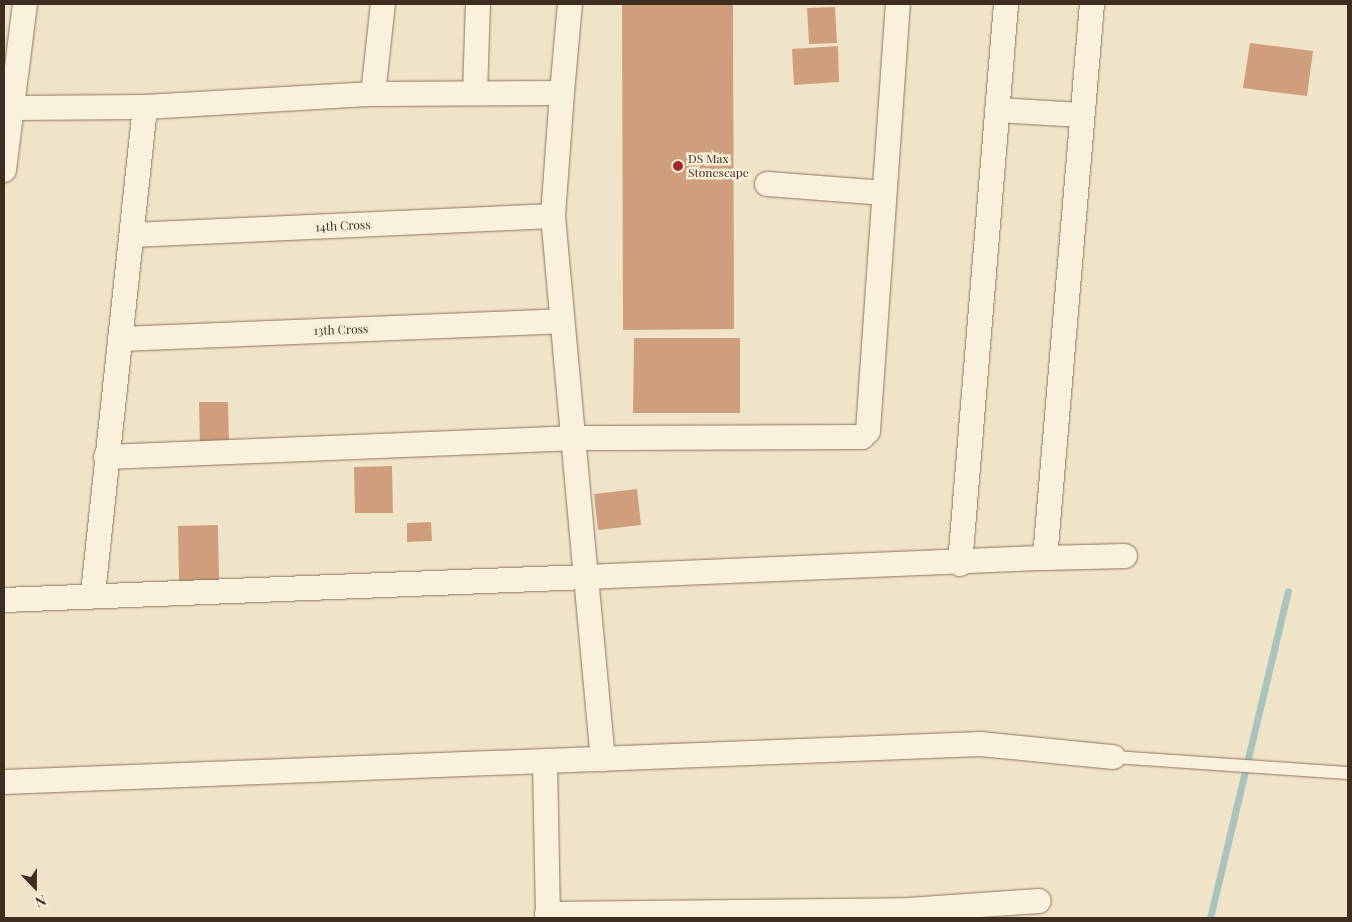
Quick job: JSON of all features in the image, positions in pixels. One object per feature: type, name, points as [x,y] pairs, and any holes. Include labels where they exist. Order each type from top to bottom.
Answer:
[{"type":"street","points":[[4,170],[25,4]]},
{"type":"street","points":[[373,94],[382,4]]},
{"type":"street","points":[[475,92],[478,4]]},
{"type":"street","points":[[570,4],[553,216],[603,759]]},
{"type":"street","points":[[106,457],[572,438],[862,437],[868,431],[883,192],[898,4]]},
{"type":"street","points":[[960,564],[1006,4]]},
{"type":"street","points":[[1046,558],[1092,4]]},
{"type":"street","points":[[12,108],[145,107],[373,94],[562,93]]},
{"type":"street","points":[[93,595],[106,457],[133,235],[145,107]]},
{"type":"street","points":[[997,110],[1082,115]]},
{"type":"street","points":[[767,184],[883,192]]},
{"type":"street","name":"14th Cross","points":[[133,235],[553,216]]},
{"type":"street","name":"13th Cross","points":[[120,339],[562,321]]},
{"type":"street","points":[[4,600],[93,595],[960,564],[1046,558],[1126,556]]},
{"type":"street","points":[[4,782],[980,744],[1113,757]]},
{"type":"street","points":[[545,762],[548,916],[647,917],[908,914],[990,911],[1039,901]]},
{"type":"lane","points":[[1113,757],[1348,773]]},
{"type":"building","name":"DS Max Stonescape","points":[[622,4],[733,4],[734,329],[623,330]]},
{"type":"building","points":[[835,7],[837,43],[809,44],[807,8]]},
{"type":"building","points":[[1250,43],[1313,51],[1307,96],[1243,88]]},
{"type":"building","points":[[838,46],[839,82],[794,85],[792,49]]},
{"type":"building","points":[[634,338],[740,338],[740,413],[633,413]]},
{"type":"building","points":[[199,402],[228,402],[229,445],[200,446]]},
{"type":"building","points":[[392,466],[393,513],[355,513],[354,467]]},
{"type":"building","points":[[637,489],[641,525],[598,530],[594,494]]},
{"type":"building","points":[[431,522],[432,541],[407,542],[407,523]]},
{"type":"building","points":[[218,525],[219,580],[179,581],[178,526]]},
{"type":"waterway","points":[[1210,918],[1288,591]]},
{"type":"place","name":"DS Max Stonescape","points":[[678,166]]}]
